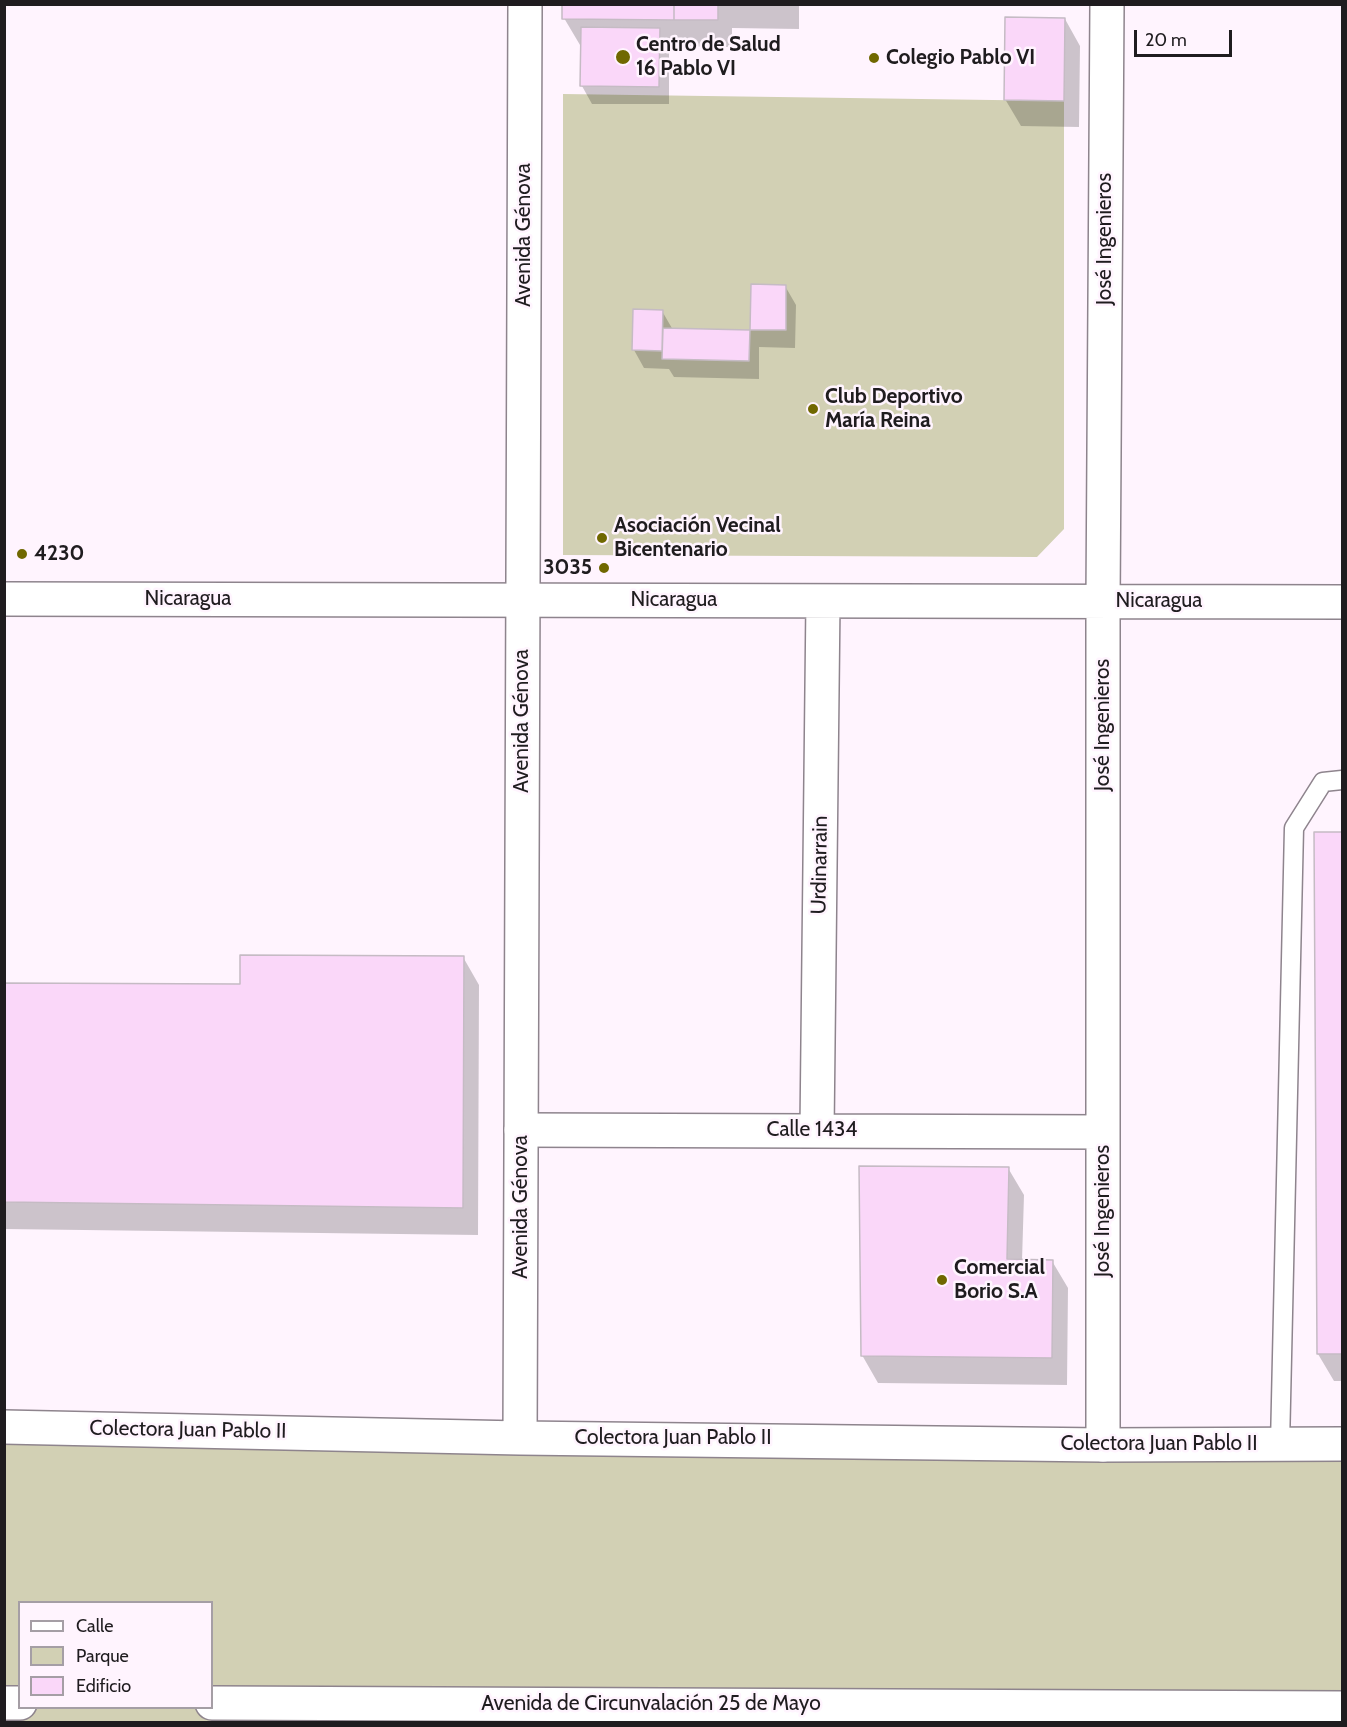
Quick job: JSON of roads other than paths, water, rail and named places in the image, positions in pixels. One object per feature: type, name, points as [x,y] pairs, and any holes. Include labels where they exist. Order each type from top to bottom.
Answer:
[{"type":"main road","name":"Avenida Génova","points":[[520,1438],[525,4]]},
{"type":"main road","name":"José Ingenieros","points":[[1103,1445],[1103,601],[1107,4]]},
{"type":"main road","name":"Nicaragua","points":[[4,599],[1342,602]]},
{"type":"main road","name":"Urdinarrain","points":[[817,1130],[823,601]]},
{"type":"main road","name":"Calle 1434","points":[[521,1130],[1103,1132]]},
{"type":"main road","name":"Colectora Juan Pablo II","points":[[4,1427],[520,1438],[1103,1445],[1342,1444]]},
{"type":"main road","points":[[1261,1709],[1342,1693]]},
{"type":"main road","name":"Avenida de Circunvalación 25 de Mayo","points":[[213,1703],[630,1703],[1342,1708]]},
{"type":"lane","points":[[1280,1444],[1294,828],[1323,782],[1342,780]]},
{"type":"place","name":"Centro de Salud 16 Pablo VI","points":[[623,57]]},
{"type":"place","name":"Colegio Pablo VI","points":[[874,58]]},
{"type":"place","name":"Club Deportivo María Reina","points":[[813,409]]},
{"type":"place","name":"Asociación Vecinal Bicentenario","points":[[602,538]]},
{"type":"place","name":"4230","points":[[22,554]]},
{"type":"place","name":"3035","points":[[604,568]]},
{"type":"place","name":"Comercial Borio S.A","points":[[942,1280]]}]
